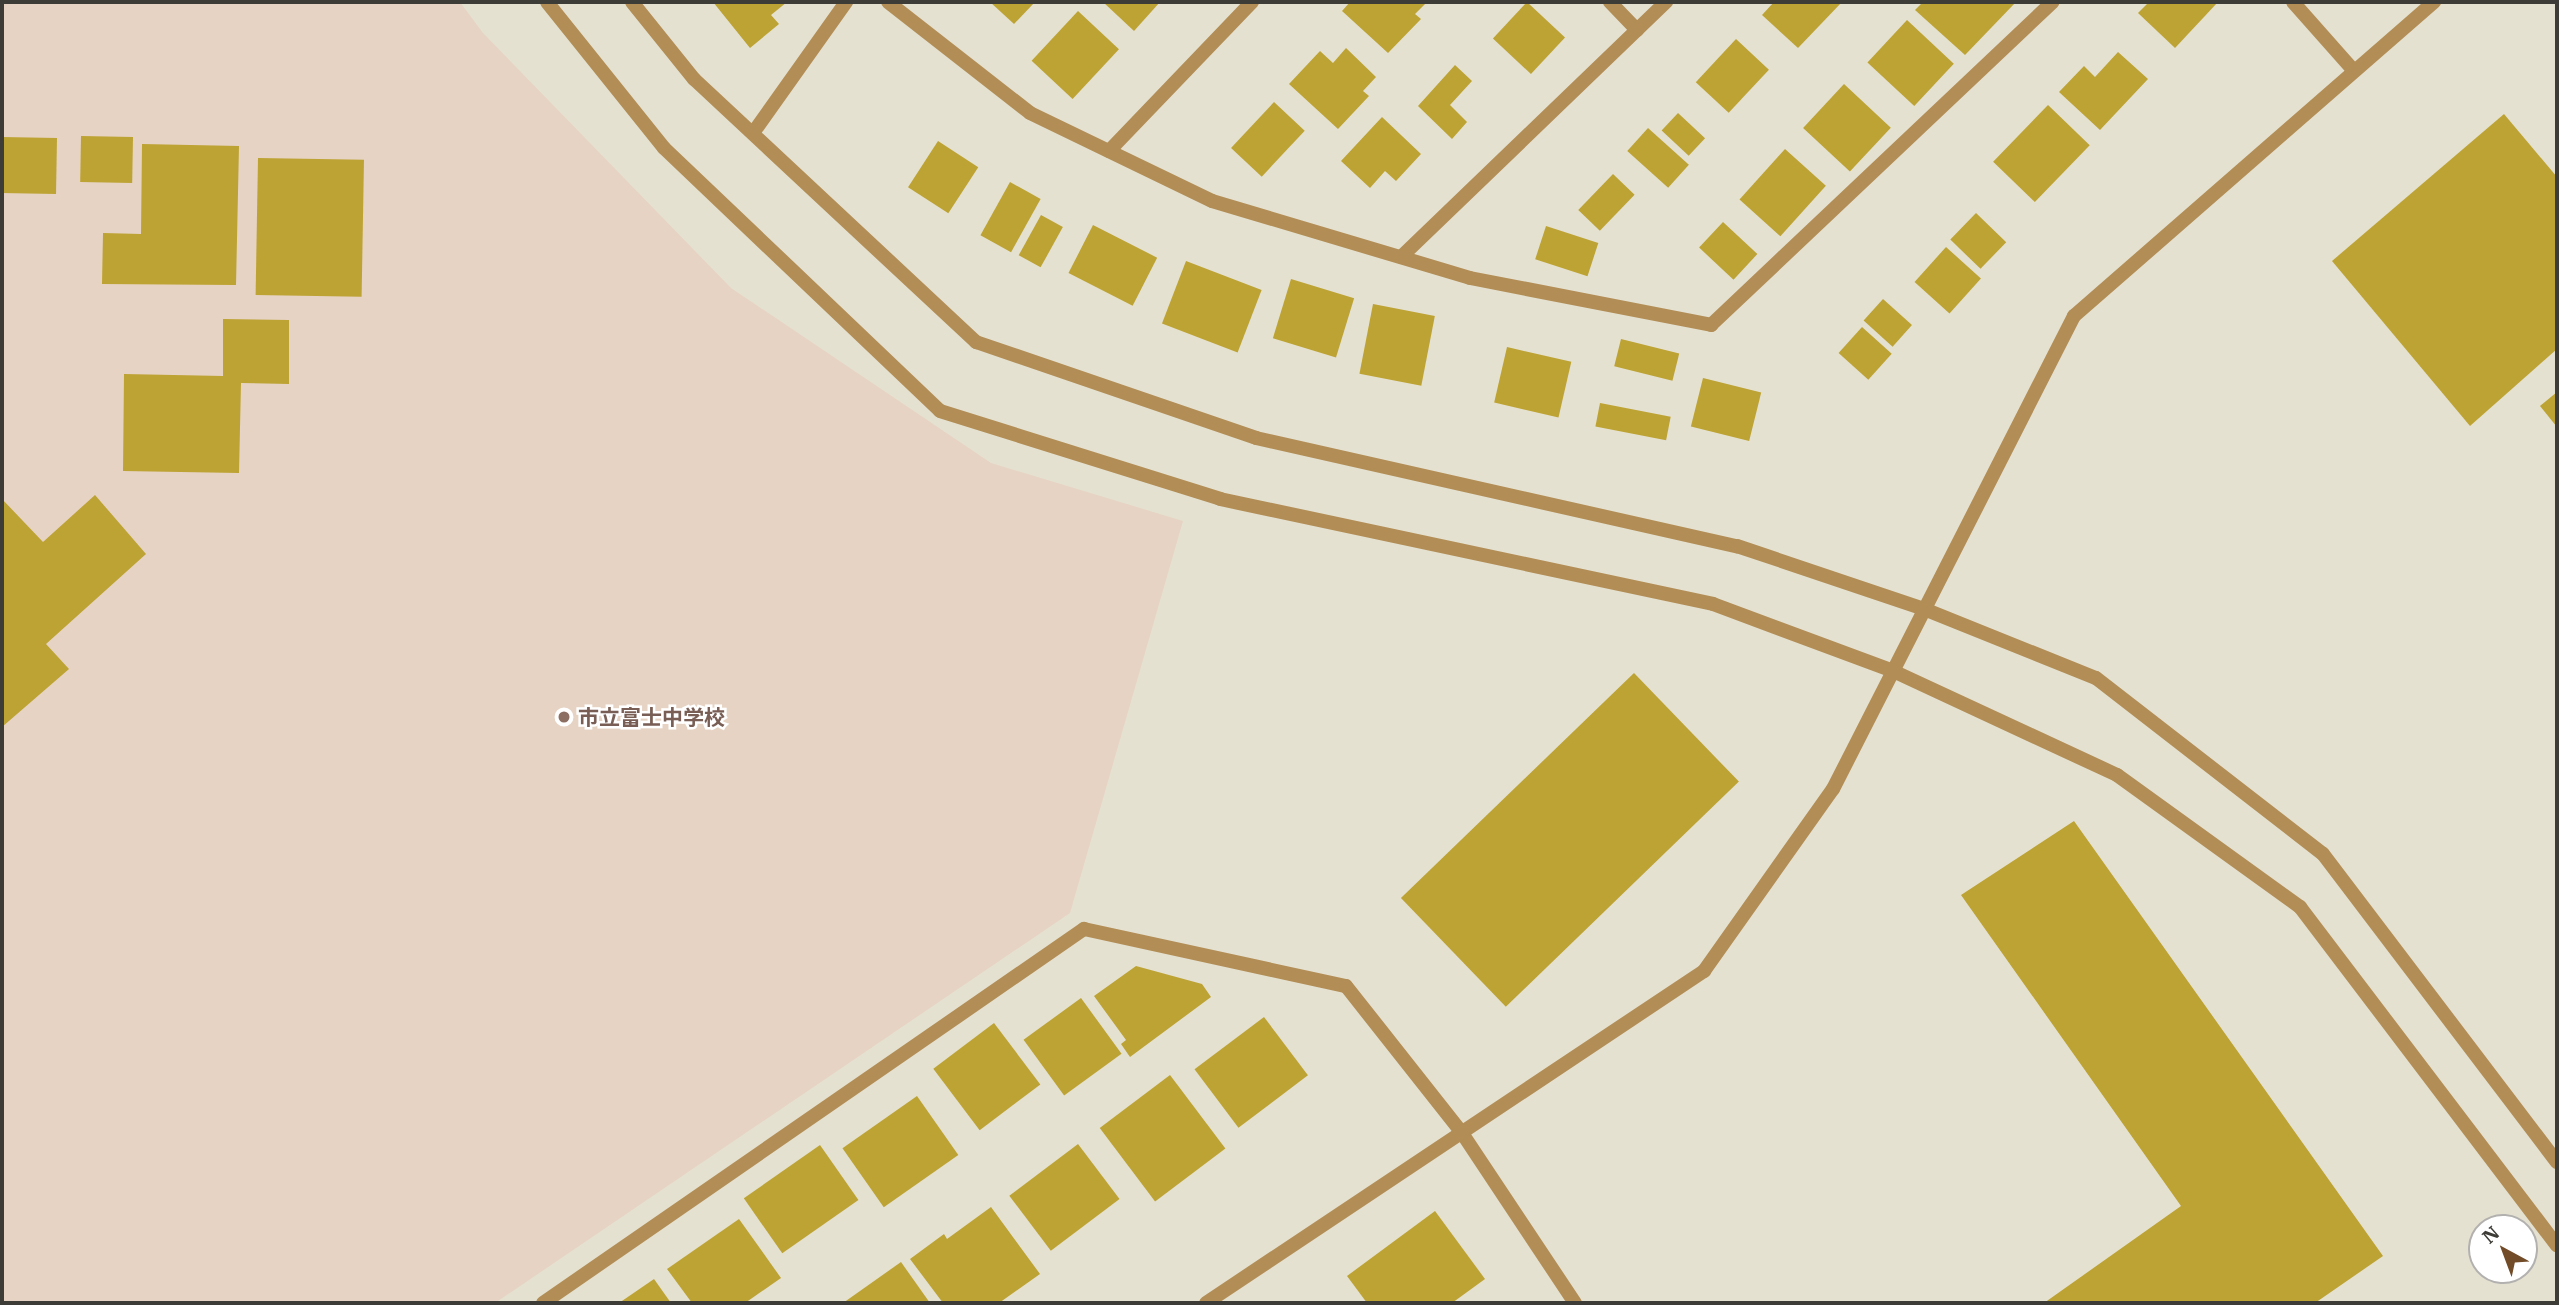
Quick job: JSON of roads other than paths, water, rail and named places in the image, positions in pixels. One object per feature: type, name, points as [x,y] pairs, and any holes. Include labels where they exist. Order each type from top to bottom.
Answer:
[{"type":"street","points":[[547,2],[664,148],[940,411],[1220,499],[1713,604],[1893,671],[2117,775],[2300,907],[2557,1246]]},
{"type":"street","points":[[632,2],[694,79],[976,342],[1256,438],[1737,546],[1924,609],[2096,678],[2323,854],[2557,1162]]},
{"type":"street","points":[[753,133],[846,2]]},
{"type":"street","points":[[888,2],[1030,113],[1212,201],[1470,278],[1711,325],[2052,2]]},
{"type":"street","points":[[1109,151],[1252,2]]},
{"type":"street","points":[[1610,2],[1637,30]]},
{"type":"street","points":[[1401,257],[1666,2]]},
{"type":"street","points":[[2293,2],[2354,71]]},
{"type":"street","points":[[1206,1303],[1704,971],[1833,789],[2074,316],[2434,2]]},
{"type":"street","points":[[543,1303],[1084,929],[1346,986],[1462,1133],[1575,1303]]},
{"type":"place","name":"市立富士中学校","points":[[564,717]]}]
